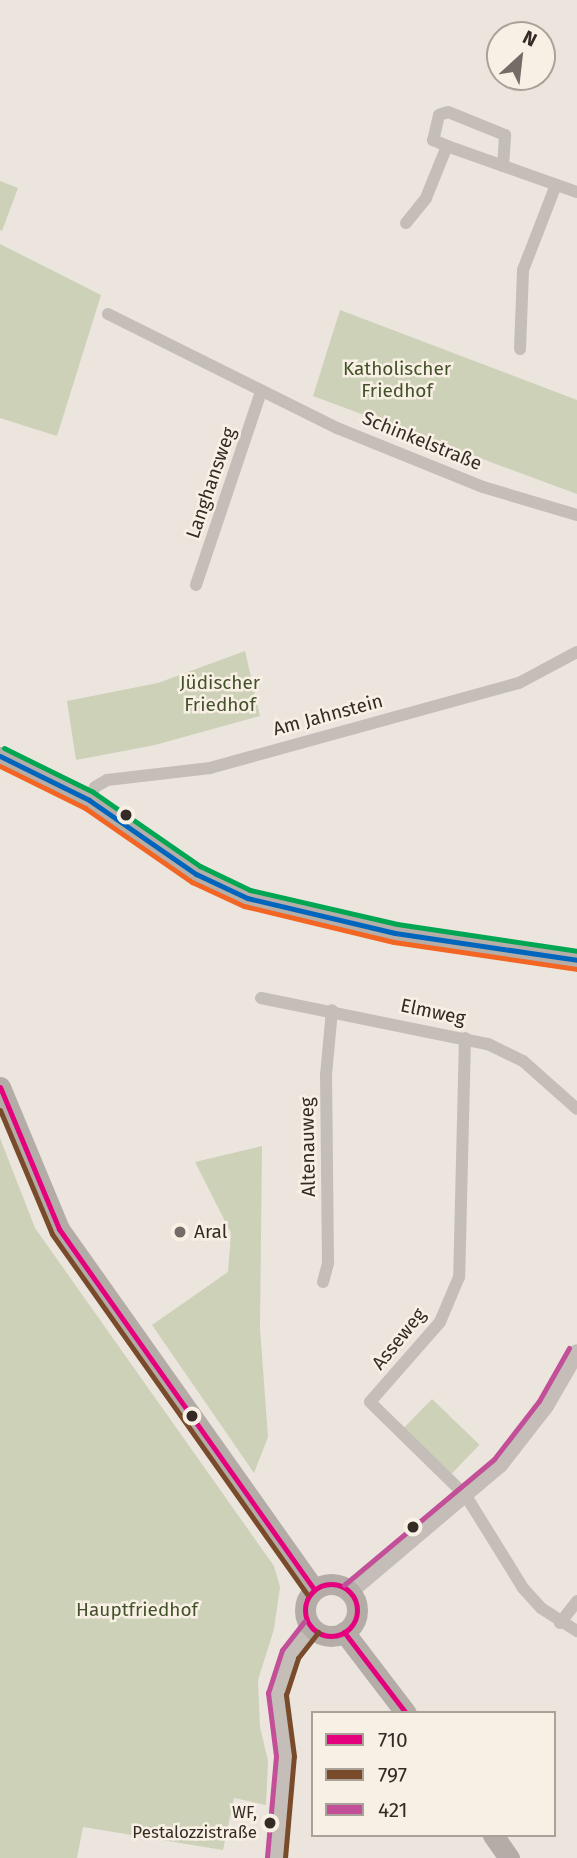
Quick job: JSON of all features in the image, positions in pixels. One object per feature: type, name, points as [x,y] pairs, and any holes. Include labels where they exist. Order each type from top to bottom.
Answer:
[{"type":"main road","points":[[0,755],[89,800],[196,874],[256,901],[395,933],[577,960]]},
{"type":"main road","points":[[0,1087],[58,1229],[314,1589]]},
{"type":"main road","points":[[333,1583],[350,1592],[357,1614],[344,1632],[327,1636],[311,1627],[304,1610],[314,1589],[333,1583]]},
{"type":"main road","points":[[344,1632],[404,1711]]},
{"type":"main road","points":[[494,1837],[509,1858]]},
{"type":"street","points":[[503,166],[505,135],[447,112],[439,115],[433,128],[433,141],[556,185],[577,192]]},
{"type":"street","points":[[406,223],[426,198],[446,146]]},
{"type":"street","points":[[520,349],[523,270],[556,185]]},
{"type":"street","name":"Schinkelstraße","points":[[108,314],[261,393],[409,458],[577,515]]},
{"type":"street","name":"Langhansweg","points":[[196,585],[261,393]]},
{"type":"street","name":"Am Jahnstein","points":[[89,800],[95,787],[107,780],[210,768],[519,683],[542,674],[577,652]]},
{"type":"street","name":"Elmweg","points":[[261,998],[466,1038],[506,1050],[577,1109]]},
{"type":"street","name":"Altenauweg","points":[[323,1282],[328,1263],[326,1075],[332,1010]]},
{"type":"street","name":"Asseweg","points":[[466,1038],[458,1277],[440,1322],[370,1402],[466,1496],[523,1588],[560,1623],[577,1631]]},
{"type":"street","points":[[350,1592],[466,1496],[523,1437],[577,1352]]},
{"type":"street","points":[[560,1623],[577,1601]]},
{"type":"street","points":[[276,1858],[285,1756],[276,1718],[277,1694],[290,1654],[311,1627]]},
{"type":"green space","points":[[0,181],[18,188],[2,231],[0,230]]},
{"type":"green space","points":[[0,244],[101,295],[57,436],[0,418]]},
{"type":"green space","name":"Katholischer Friedhof","points":[[340,310],[577,400],[577,494],[313,396]]},
{"type":"green space","name":"Jüdischer Friedhof","points":[[245,651],[260,716],[155,745],[76,760],[67,701],[158,683]]},
{"type":"green space","name":"Hauptfriedhof","points":[[0,1138],[35,1228],[274,1566],[280,1587],[274,1629],[258,1680],[260,1727],[268,1761],[266,1805],[234,1798],[223,1850],[83,1827],[77,1858],[0,1858]]},
{"type":"green space","points":[[262,1146],[260,1328],[268,1437],[254,1473],[152,1325],[228,1272],[231,1233],[195,1162]]},
{"type":"green space","points":[[432,1399],[479,1445],[448,1477],[401,1431]]},
{"type":"transit line","points":[[4,748],[93,792],[200,866],[250,890],[397,924],[577,951]]},
{"type":"transit line","points":[[0,756],[89,800],[196,874],[247,898],[395,933],[577,960]]},
{"type":"transit line","points":[[0,766],[85,808],[192,882],[244,906],[394,942],[576,969]]},
{"type":"transit line","name":"710","points":[[0,1087],[59,1229],[314,1589]]},
{"type":"transit line","name":"797","points":[[0,1110],[52,1234],[307,1594]]},
{"type":"transit line","name":"421","points":[[344,1585],[494,1459],[539,1401],[569,1348]]},
{"type":"transit line","name":"710","points":[[331,1584],[350,1591],[357,1610],[350,1629],[331,1636],[312,1629],[305,1610],[312,1591],[331,1584]]},
{"type":"transit line","name":"421","points":[[267,1857],[276,1756],[268,1693],[282,1650],[304,1622]]},
{"type":"transit line","name":"797","points":[[285,1858],[294,1756],[286,1695],[298,1658],[318,1632]]},
{"type":"transit line","name":"710","points":[[344,1632],[404,1711]]},
{"type":"place","name":"Aral","points":[[180,1232]]},
{"type":"place","name":"WF, Pestalozzistraße","points":[[270,1823]]}]
